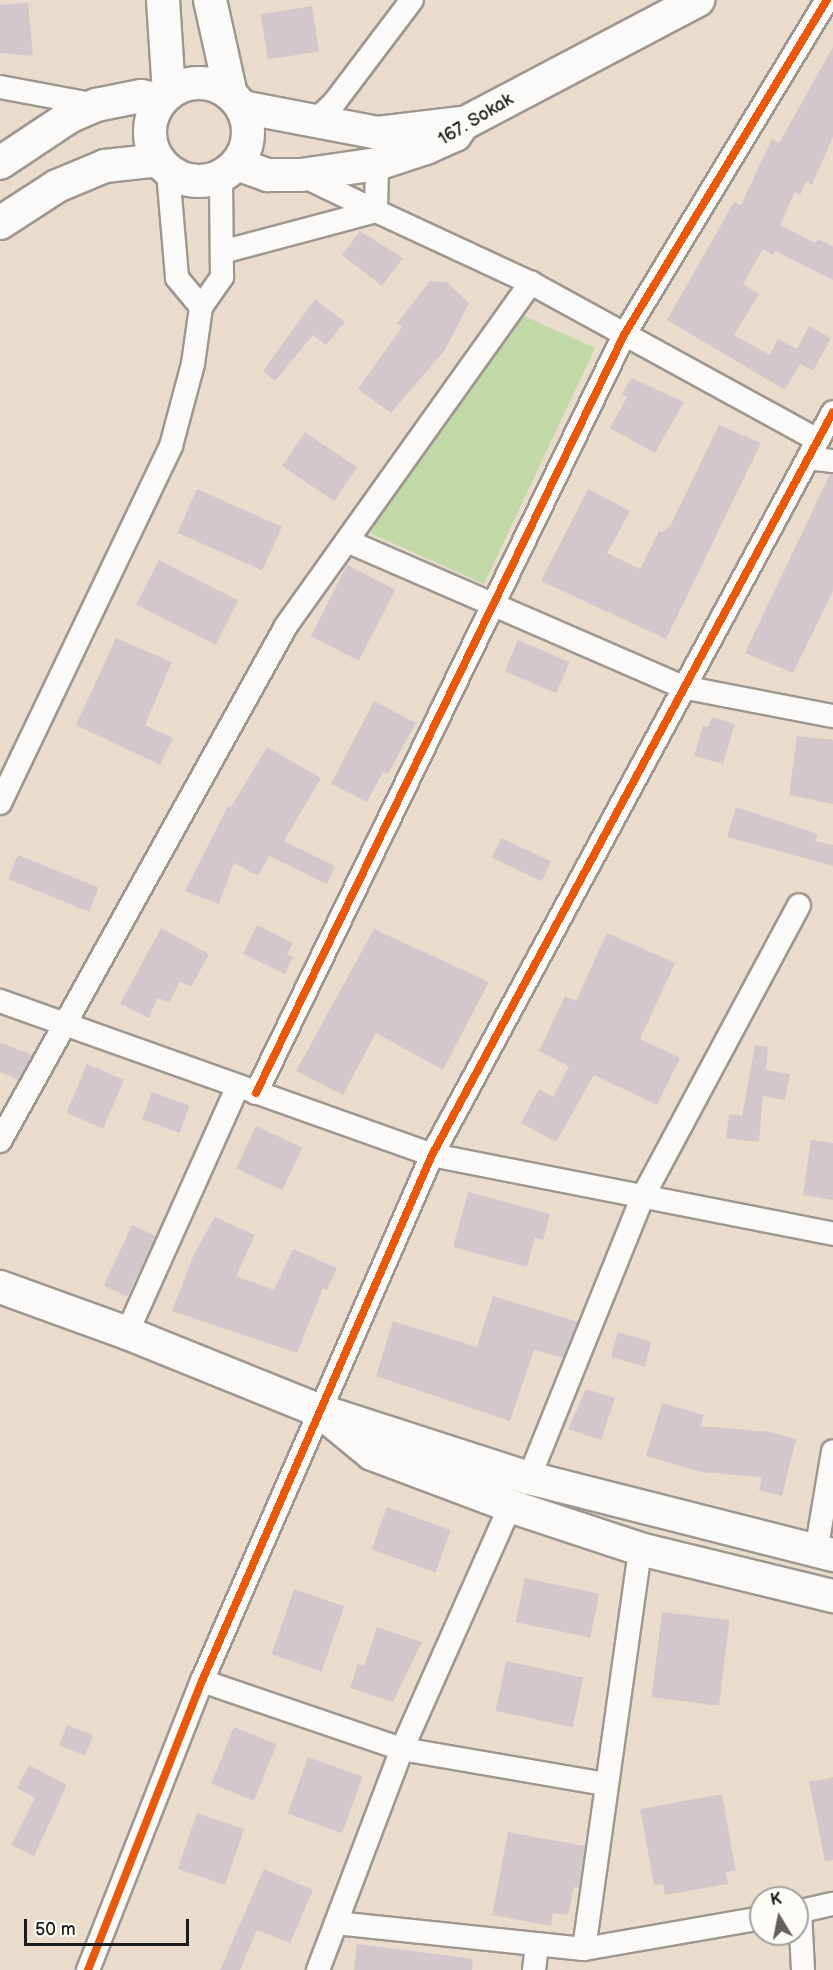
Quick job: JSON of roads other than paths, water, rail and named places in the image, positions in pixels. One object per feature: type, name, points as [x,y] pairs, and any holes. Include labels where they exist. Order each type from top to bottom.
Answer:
[{"type":"street","points":[[163,0],[165,96],[150,134],[164,166],[177,278],[201,307]]},
{"type":"street","points":[[0,803],[171,446],[193,364],[201,307],[222,277],[229,170],[248,138],[210,0]]},
{"type":"street","points":[[314,122],[334,103],[412,0]]},
{"type":"street","name":"167. Sokak","points":[[229,170],[268,175],[301,175],[377,164],[436,144],[455,135],[463,124],[698,0]]},
{"type":"street","points":[[127,1333],[246,1090],[493,604],[624,335],[827,0]]},
{"type":"street","points":[[0,163],[69,117],[96,105],[141,96],[165,96],[202,83],[236,101],[314,122],[378,133],[452,122],[463,124]]},
{"type":"street","points":[[0,87],[96,105]]},
{"type":"street","points":[[376,211],[377,164]]},
{"type":"street","points":[[0,223],[57,186],[105,166],[164,166],[189,180],[229,170]]},
{"type":"street","points":[[301,175],[531,283],[624,335],[833,461]]},
{"type":"street","points":[[222,252],[376,211]]},
{"type":"street","points":[[0,1141],[63,1022],[286,626],[531,283]]},
{"type":"street","points":[[88,1970],[202,1681],[318,1410],[432,1155],[682,687],[833,412]]},
{"type":"street","points":[[347,541],[682,687],[833,716]]},
{"type":"street","points":[[529,1478],[642,1198],[799,905]]},
{"type":"street","points":[[0,1001],[432,1155],[833,1234]]},
{"type":"street","points":[[0,1287],[127,1333],[318,1410],[529,1478],[825,1553],[833,1451]]},
{"type":"street","points":[[318,1410],[372,1454],[510,1506],[640,1549],[833,1596]]},
{"type":"street","points":[[318,1970],[402,1749],[510,1506]]},
{"type":"street","points":[[584,1949],[605,1784],[640,1549]]},
{"type":"street","points":[[202,1681],[402,1749],[605,1784]]},
{"type":"street","points":[[809,1909],[833,1904]]},
{"type":"street","points":[[336,1923],[584,1949],[749,1920]]},
{"type":"street","points":[[534,1970],[537,1944]]},
{"type":"street","points":[[801,1946],[803,1970]]}]
